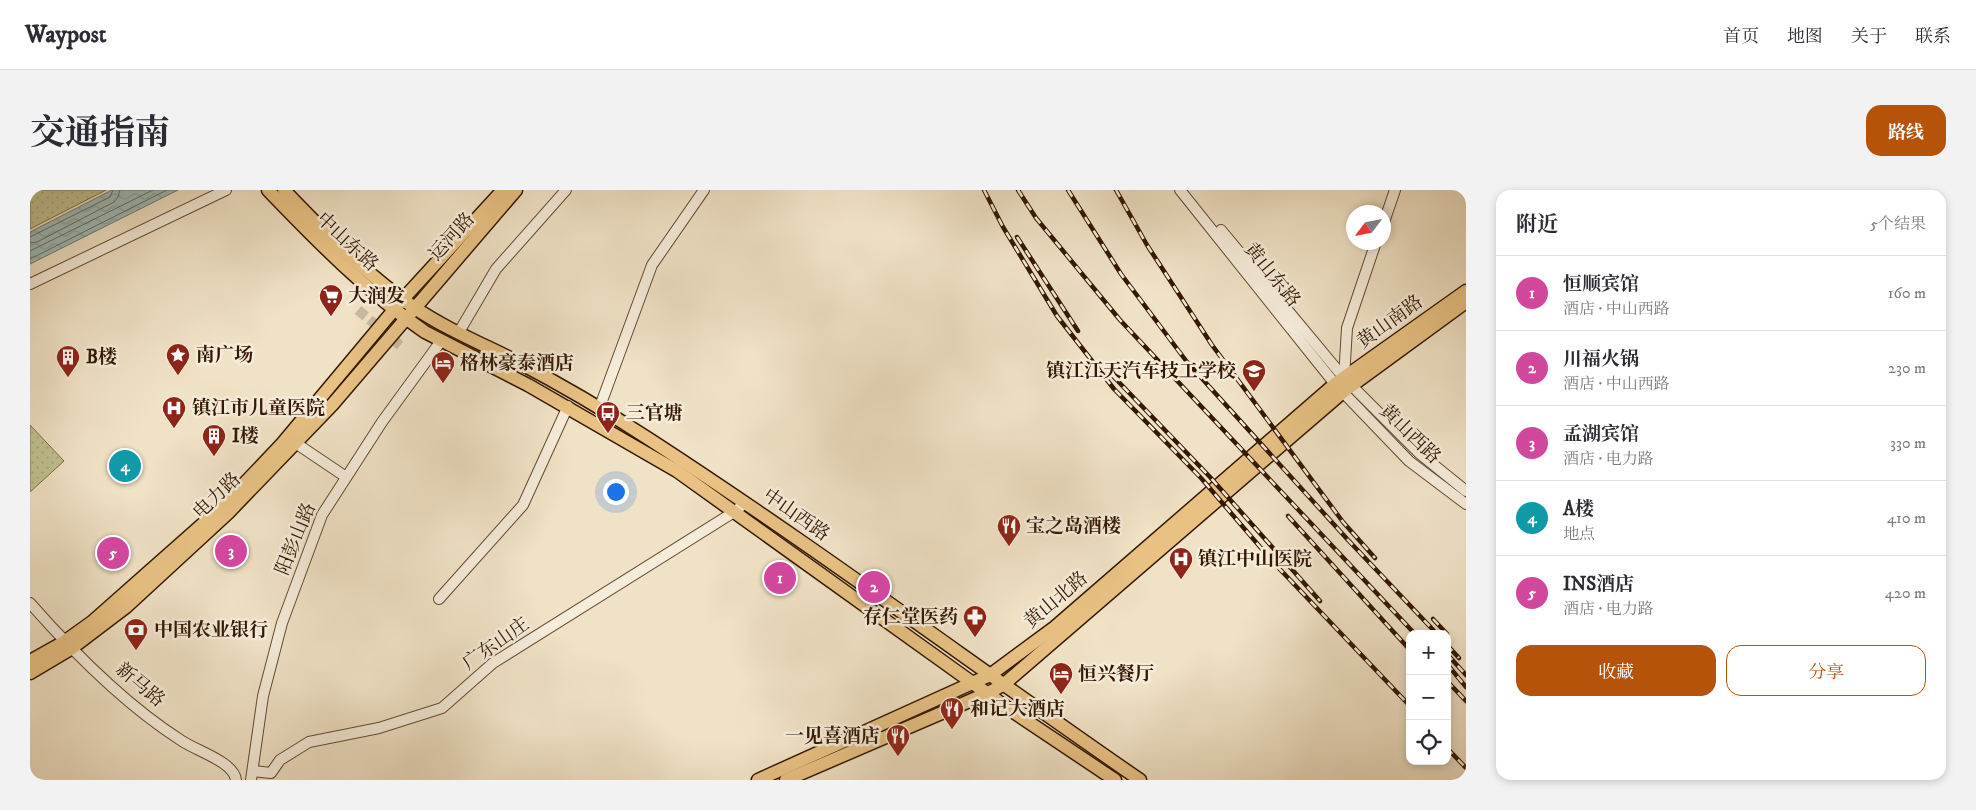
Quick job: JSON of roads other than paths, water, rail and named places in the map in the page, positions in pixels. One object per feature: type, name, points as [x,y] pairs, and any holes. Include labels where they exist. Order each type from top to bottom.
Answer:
[{"type":"main road","name":"中山东路","points":[[268,190],[305,229],[399,314]]},
{"type":"main road","name":"中山东路","points":[[284,190],[315,222],[414,307]]},
{"type":"main road","name":"运河路","points":[[399,314],[403,299],[503,190]]},
{"type":"main road","name":"运河路","points":[[399,314],[414,307],[483,231],[516,190]]},
{"type":"main road","name":"黄山南路","points":[[1344,385],[1466,291]]},
{"type":"main road","name":"黄山南路","points":[[1344,385],[1466,302]]},
{"type":"main road","name":"中山西路","points":[[414,307],[518,362],[599,409],[745,503],[1140,780]]},
{"type":"main road","name":"中山西路","points":[[399,314],[441,341],[568,406],[676,470],[975,684],[1114,780]]},
{"type":"main road","name":"电力路","points":[[30,673],[68,645],[126,607],[181,557],[297,444],[399,314]]},
{"type":"main road","name":"电力路","points":[[30,661],[68,645],[222,507],[399,314]]},
{"type":"main road","name":"黄山北路","points":[[758,780],[975,684],[990,675],[1055,627],[1344,385]]},
{"type":"main road","name":"黄山北路","points":[[786,780],[1003,685],[1344,385]]},
{"type":"street","points":[[30,284],[226,190]]},
{"type":"street","points":[[459,332],[496,269],[566,190]]},
{"type":"street","points":[[599,409],[652,265],[704,190]]},
{"type":"street","name":"黄山东路","points":[[1180,190],[1344,385]]},
{"type":"street","name":"黄山东路","points":[[1188,190],[1344,385]]},
{"type":"street","points":[[1389,205],[1394,190]]},
{"type":"street","points":[[1344,385],[1347,328],[1373,250]]},
{"type":"street","name":"阳彭山路","points":[[252,776],[263,696],[282,623],[322,515],[382,422],[441,341]]},
{"type":"street","name":"黄山西路","points":[[1344,385],[1419,453],[1466,491]]},
{"type":"street","name":"黄山西路","points":[[1344,385],[1409,461],[1466,504]]},
{"type":"street","points":[[439,599],[523,505],[568,406]]},
{"type":"street","points":[[297,444],[346,477]]},
{"type":"street","name":"广东山庄","points":[[252,776],[271,773],[280,760],[309,742],[380,728],[442,708],[493,663],[734,512],[745,503]]},
{"type":"street","name":"新马路","points":[[30,603],[68,645],[165,730],[231,768],[236,780]]},
{"type":"water","points":[[112,190],[178,190],[30,264],[30,232]]},
{"type":"tunnel","points":[[358,310],[402,347]]},
{"type":"railway","points":[[984,190],[1003,227],[1057,316],[1114,389],[1201,478],[1273,562],[1406,702]]},
{"type":"railway","points":[[1018,190],[1036,218],[1120,320],[1411,630]]},
{"type":"railway","points":[[1068,190],[1121,274],[1187,362],[1348,540],[1433,630]]},
{"type":"railway","points":[[1116,190],[1147,245],[1212,345],[1343,522],[1375,558]]},
{"type":"railway","points":[[1017,237],[1078,331]]},
{"type":"railway","points":[[1112,375],[1210,477],[1320,601]]},
{"type":"railway","points":[[1288,516],[1406,646]]},
{"type":"railway","points":[[1433,619],[1443,630]]},
{"type":"railway","points":[[1451,649],[1459,658]]},
{"type":"railway","points":[[1451,658],[1466,675]]},
{"type":"railway","points":[[1451,669],[1466,687]]},
{"type":"railway","points":[[1451,685],[1466,701]]},
{"type":"railway","points":[[1451,752],[1466,768]]},
{"type":"place","name":"大润发","points":[[331,317]]},
{"type":"place","name":"南广场","points":[[178,376]]},
{"type":"place","name":"B楼","points":[[68,378]]},
{"type":"place","name":"格林豪泰酒店","points":[[443,384]]},
{"type":"place","name":"镇江江天汽车技工学校","points":[[1254,392]]},
{"type":"place","name":"镇江市儿童医院","points":[[174,429]]},
{"type":"place","name":"三官塘","points":[[608,434]]},
{"type":"place","name":"I楼","points":[[214,457]]},
{"type":"place","name":"A楼","points":[[125,466]]},
{"type":"place","name":"宝之岛酒楼","points":[[1009,547]]},
{"type":"place","name":"孟湖宾馆","points":[[231,551]]},
{"type":"place","name":"INS酒店","points":[[113,553]]},
{"type":"place","name":"恒顺宾馆","points":[[780,578]]},
{"type":"place","name":"镇江中山医院","points":[[1181,580]]},
{"type":"place","name":"川福火锅","points":[[874,587]]},
{"type":"place","name":"存仁堂医药","points":[[975,638]]},
{"type":"place","name":"中国农业银行","points":[[136,651]]},
{"type":"place","name":"恒兴餐厅","points":[[1061,695]]},
{"type":"place","name":"和记大酒店","points":[[952,730]]},
{"type":"place","name":"一见喜酒店","points":[[898,757]]}]
